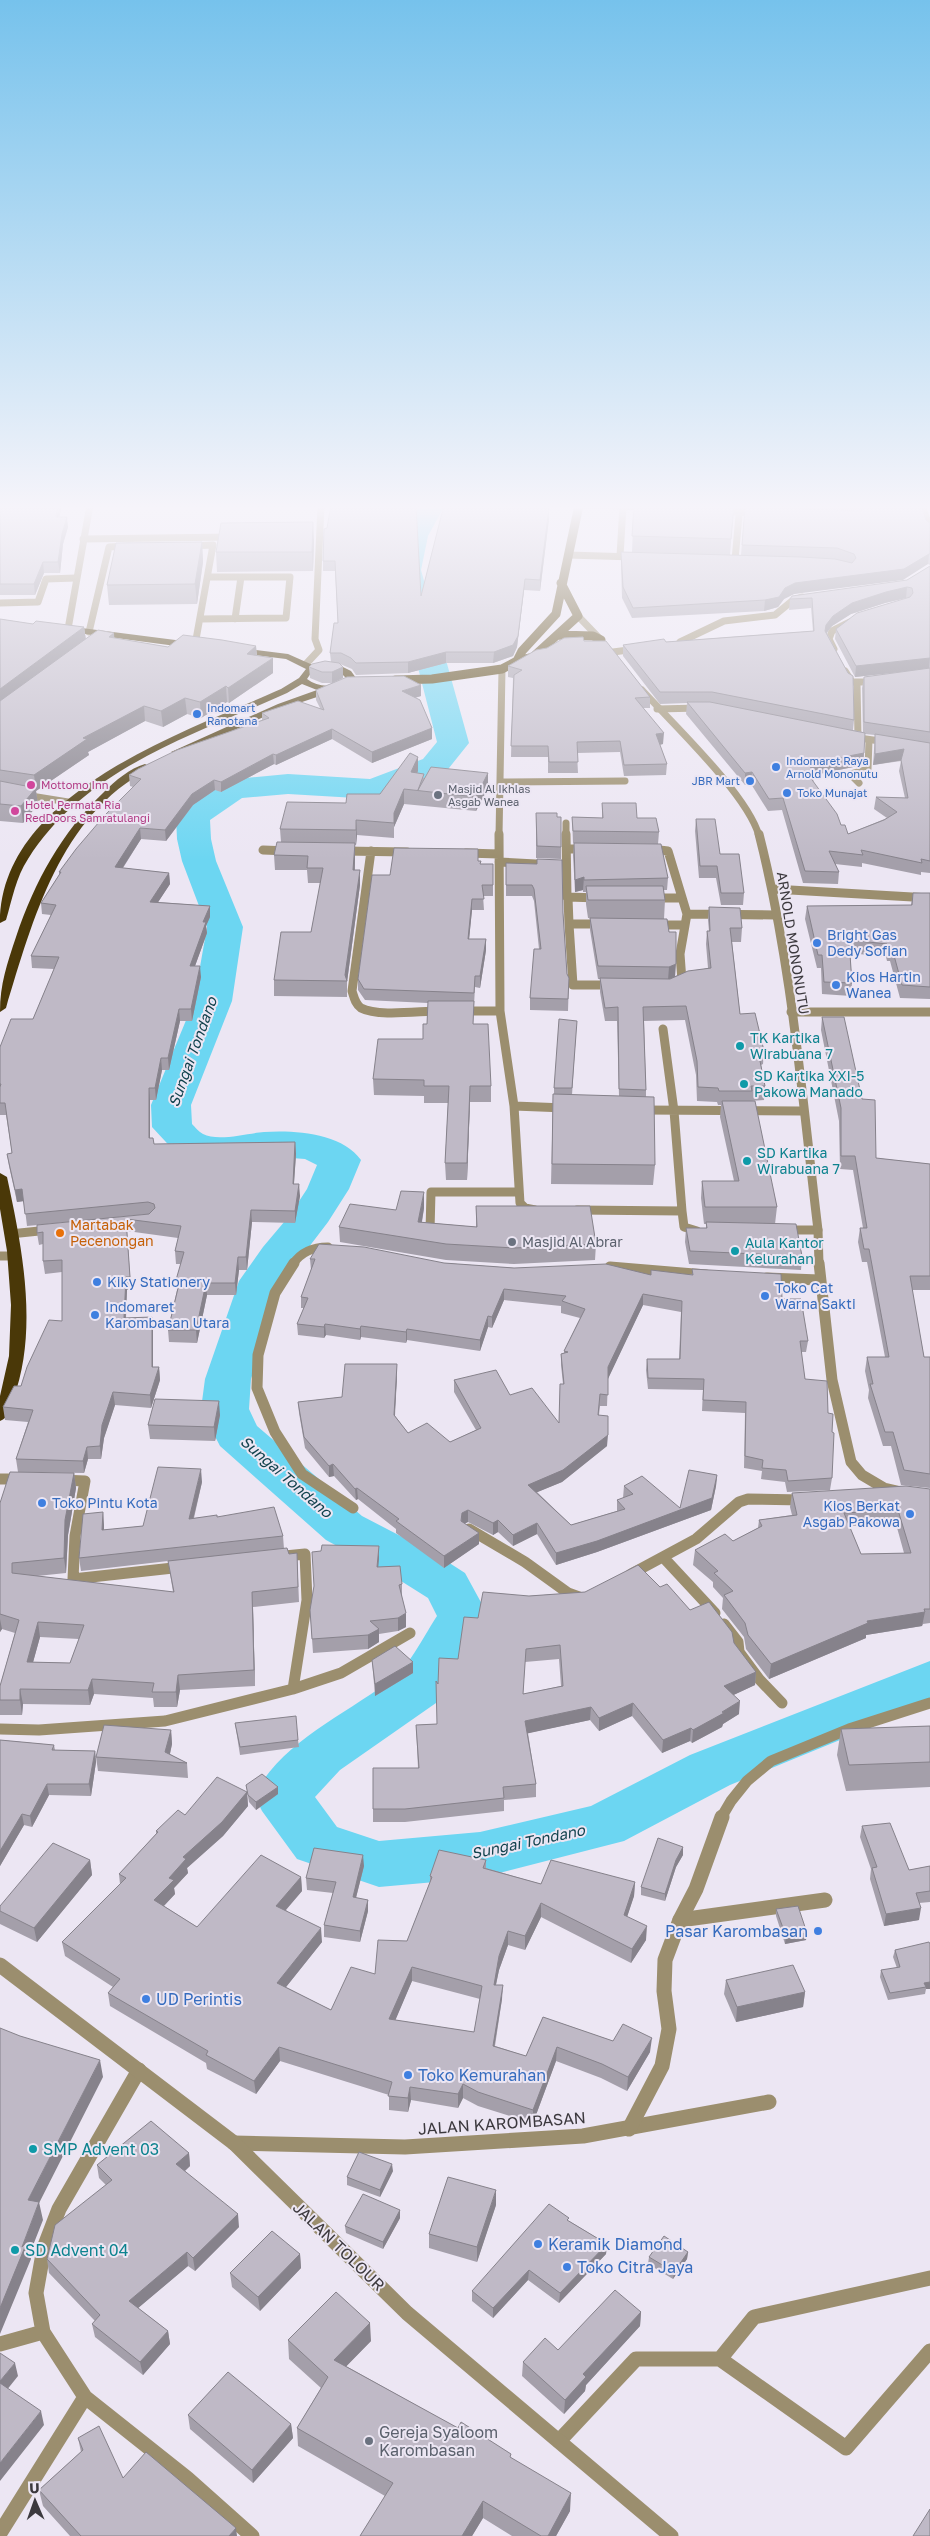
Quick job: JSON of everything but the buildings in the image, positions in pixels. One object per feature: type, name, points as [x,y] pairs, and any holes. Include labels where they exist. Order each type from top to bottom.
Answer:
[{"type":"highway","points":[[63,629],[89,632],[102,637],[199,646]]},
{"type":"highway","points":[[0,1008],[39,887],[51,862],[72,831],[94,805],[121,782],[160,759],[281,706],[354,681],[350,675],[342,670],[310,667],[289,657],[227,649]]},
{"type":"highway","points":[[0,920],[21,861],[45,826],[68,802],[119,767],[161,744],[267,700],[302,680],[310,667]]},
{"type":"highway","points":[[302,680],[314,687],[337,687]]},
{"type":"highway","points":[[0,1177],[7,1229],[7,1256],[18,1330],[12,1380],[0,1416]]},
{"type":"main road","points":[[516,661],[518,653],[549,623]]},
{"type":"main road","points":[[387,681],[416,680],[502,669],[516,661],[533,657],[569,623]]},
{"type":"main road","points":[[558,635],[585,636],[601,640]]},
{"type":"street","points":[[63,629],[64,623]]},
{"type":"street","points":[[89,632],[91,623]]},
{"type":"street","points":[[199,646],[200,623]]},
{"type":"street","points":[[310,667],[319,650],[315,639],[316,623]]},
{"type":"street","points":[[586,623],[614,654],[643,648]]},
{"type":"street","points":[[672,644],[692,640],[707,628],[718,623]]},
{"type":"street","points":[[837,655],[829,639],[832,631],[847,623]]},
{"type":"street","points":[[841,663],[850,680],[857,683],[887,681]]},
{"type":"street","points":[[502,669],[499,858],[500,1012],[514,1106],[520,1203],[525,1208],[547,1210]]},
{"type":"street","points":[[857,683],[858,738]]},
{"type":"street","name":"ARNOLD MONONUTU","points":[[638,687],[733,790],[757,828],[773,889],[791,1012],[801,1110],[818,1230],[819,1280],[832,1380],[851,1462],[862,1475],[884,1488]]},
{"type":"street","points":[[657,709],[710,708]]},
{"type":"street","points":[[839,734],[892,743]]},
{"type":"street","points":[[859,783],[850,774],[868,769],[869,740]]},
{"type":"street","points":[[500,782],[625,782]]},
{"type":"street","points":[[0,792],[68,802]]},
{"type":"street","points":[[566,823],[569,924],[574,985],[621,985]]},
{"type":"street","points":[[567,849],[596,849]]},
{"type":"street","points":[[644,849],[668,851],[680,898],[687,914],[680,954],[682,981],[669,986]]},
{"type":"street","points":[[263,850],[302,851]]},
{"type":"street","points":[[332,851],[420,852]]},
{"type":"street","points":[[371,851],[352,991],[355,1004],[363,1010],[377,1011],[500,1012]]},
{"type":"street","points":[[460,853],[548,865]]},
{"type":"street","points":[[557,866],[567,866]]},
{"type":"street","points":[[773,889],[930,898]]},
{"type":"street","points":[[568,898],[610,898]]},
{"type":"street","points":[[640,898],[680,898]]},
{"type":"street","points":[[687,914],[776,915]]},
{"type":"street","points":[[569,924],[607,924]]},
{"type":"street","points":[[646,925],[685,925]]},
{"type":"street","points":[[791,1012],[930,1012]]},
{"type":"street","points":[[663,1029],[674,1111],[684,1227],[690,1230],[707,1231]]},
{"type":"street","points":[[514,1106],[574,1108]]},
{"type":"street","points":[[634,1110],[801,1110]]},
{"type":"street","points":[[430,1231],[431,1192],[518,1192]]},
{"type":"street","points":[[566,1210],[682,1211]]},
{"type":"street","points":[[7,1229],[57,1229]]},
{"type":"street","points":[[777,1230],[818,1230]]},
{"type":"street","points":[[336,1248],[318,1247],[298,1256],[275,1292],[262,1338],[256,1373],[258,1388],[275,1432],[302,1474],[353,1508]]},
{"type":"street","points":[[601,1268],[652,1269],[716,1275]]},
{"type":"street","points":[[758,1277],[819,1280]]},
{"type":"street","points":[[0,1479],[28,1480]]},
{"type":"street","points":[[47,1480],[85,1481],[75,1536],[73,1579],[197,1566]]},
{"type":"street","points":[[866,1491],[884,1488],[909,1494]]},
{"type":"street","points":[[623,1579],[696,1539],[739,1502],[748,1499],[814,1499]]},
{"type":"street","points":[[468,1529],[525,1562],[573,1596],[592,1594]]},
{"type":"street","points":[[276,1557],[305,1554],[307,1600],[293,1688]]},
{"type":"street","points":[[663,1558],[714,1611],[738,1642],[739,1652],[759,1679],[782,1703]]},
{"type":"street","points":[[0,1729],[39,1730],[165,1721],[293,1688],[341,1673],[410,1634]]},
{"type":"street","points":[[629,2129],[662,2066],[669,2029],[664,1991],[665,1960],[680,1920],[696,1889],[717,1826],[731,1801],[747,1781],[771,1761],[784,1754],[907,1709],[930,1703]]},
{"type":"street","points":[[680,1920],[825,1900]]},
{"type":"street","name":"JALAN TOLOUR","points":[[0,1965],[234,2143],[407,2313],[671,2536]]},
{"type":"street","points":[[139,2070],[59,2209],[47,2240],[36,2294],[43,2332],[85,2397],[187,2478],[252,2536]]},
{"type":"street","name":"JALAN KAROMBASAN","points":[[234,2143],[405,2147],[583,2136],[769,2102]]},
{"type":"street","points":[[720,2359],[754,2317],[930,2278]]},
{"type":"street","points":[[0,2344],[43,2332]]},
{"type":"street","points":[[559,2442],[636,2359],[720,2359],[846,2448],[930,2351]]},
{"type":"street","points":[[0,2534],[85,2397]]},
{"type":"waterway","name":"Sungai Tondano","points":[[421,623],[453,743],[434,766],[373,789],[288,784],[234,789],[193,816],[194,839],[199,861],[225,927],[213,1001],[171,1105],[172,1127],[192,1146],[227,1149],[265,1144],[313,1147],[340,1160],[328,1189],[307,1222],[278,1256],[261,1281],[244,1326],[228,1379],[225,1409],[237,1435],[344,1528],[419,1568],[447,1586],[463,1617],[417,1689],[321,1755],[282,1795],[317,1843],[379,1864],[480,1855],[604,1825],[710,1770],[930,1681]]},
{"type":"place","name":"Indomart Ranotana","points":[[197,714]]},
{"type":"place","name":"Indomaret Raya Arnold Mononutu","points":[[776,767]]},
{"type":"place","name":"JBR Mart","points":[[750,781]]},
{"type":"place","name":"Mottomo Inn","points":[[31,785]]},
{"type":"place","name":"Toko Munajat","points":[[787,793]]},
{"type":"place","name":"Masjid Al Ikhlas Asgab Wanea","points":[[438,795]]},
{"type":"place","name":"Hotel Permata Ria RedDoors Samratulangi","points":[[15,811]]},
{"type":"place","name":"Bright Gas Dedy Sofian","points":[[817,943]]},
{"type":"place","name":"Kios Hartin Wanea","points":[[836,985]]},
{"type":"place","name":"TK Kartika Wirabuana 7","points":[[740,1046]]},
{"type":"place","name":"SD Kartika XXI-5 Pakowa Manado","points":[[744,1084]]},
{"type":"place","name":"SD Kartika Wirabuana 7","points":[[747,1161]]},
{"type":"place","name":"Martabak Pecenongan","points":[[60,1233]]},
{"type":"place","name":"Masjid Al Abrar","points":[[512,1242]]},
{"type":"place","name":"Aula Kantor Kelurahan","points":[[735,1251]]},
{"type":"place","name":"Kiky Stationery","points":[[97,1282]]},
{"type":"place","name":"Toko Cat Warna Sakti","points":[[765,1296]]},
{"type":"place","name":"Indomaret Karombasan Utara","points":[[95,1315]]},
{"type":"place","name":"Toko Pintu Kota","points":[[42,1503]]},
{"type":"place","name":"Kios Berkat Asgab Pakowa","points":[[910,1514]]},
{"type":"place","name":"Pasar Karombasan","points":[[818,1931]]},
{"type":"place","name":"UD Perintis","points":[[146,1999]]},
{"type":"place","name":"Toko Kemurahan","points":[[408,2075]]},
{"type":"place","name":"SMP Advent 03","points":[[33,2149]]},
{"type":"place","name":"Keramik Diamond","points":[[538,2244]]},
{"type":"place","name":"SD Advent 04","points":[[15,2250]]},
{"type":"place","name":"Toko Citra Jaya","points":[[567,2267]]},
{"type":"place","name":"Gereja Syaloom Karombasan","points":[[369,2441]]}]
